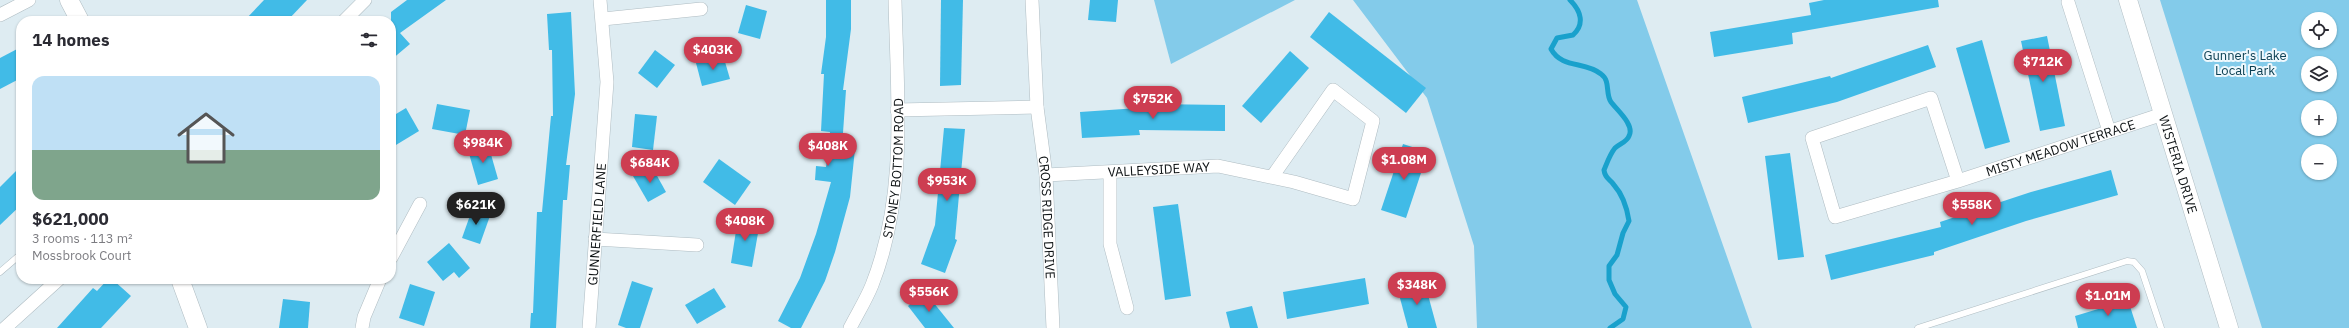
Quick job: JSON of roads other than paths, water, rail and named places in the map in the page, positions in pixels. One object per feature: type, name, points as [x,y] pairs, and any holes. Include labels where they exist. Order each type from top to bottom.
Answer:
[{"type":"street","points":[[0,15],[29,0]]},
{"type":"street","points":[[69,0],[77,16]]},
{"type":"street","points":[[349,16],[365,0]]},
{"type":"street","name":"GUNNERFIELD LANE","points":[[589,328],[607,82],[600,0]]},
{"type":"street","name":"STONEY BOTTOM ROAD","points":[[850,328],[872,285],[889,229],[897,177],[895,0]]},
{"type":"street","name":"CROSS RIDGE DRIVE","points":[[1032,0],[1037,107],[1046,175],[1053,328]]},
{"type":"street","name":"WISTERIA DRIVE","points":[[2128,0],[2229,328]]},
{"type":"street","points":[[2068,2],[2109,131]]},
{"type":"street","points":[[602,19],[701,9]]},
{"type":"street","name":"VALLEYSIDE WAY","points":[[1046,175],[1110,173],[1218,166],[1272,177],[1353,199],[1373,121],[1333,90],[1272,177]]},
{"type":"street","name":"MISTY MEADOW TERRACE","points":[[1958,181],[1931,98],[1812,138],[1835,217],[1958,181],[2163,114]]},
{"type":"street","points":[[897,110],[1037,107]]},
{"type":"street","points":[[1110,173],[1110,244],[1127,308]]},
{"type":"street","points":[[396,249],[420,204]]},
{"type":"street","points":[[595,239],[697,244]]},
{"type":"street","points":[[5,328],[53,284]]},
{"type":"street","points":[[182,284],[198,328]]},
{"type":"street","points":[[362,328],[364,317],[378,284]]},
{"type":"lane","points":[[0,272],[16,258]]},
{"type":"lane","points":[[1918,328],[2127,261],[2134,262],[2142,271],[2161,328]]},
{"type":"waterway","points":[[1570,0],[1579,13],[1579,26],[1573,35],[1557,38],[1551,49],[1561,60],[1588,67],[1601,74],[1606,80],[1609,99],[1630,127],[1627,140],[1613,150],[1604,170],[1607,177],[1622,197],[1629,221],[1623,233],[1617,255],[1609,266],[1609,280],[1615,294],[1626,307],[1623,319],[1610,328]]},
{"type":"park label","name":"Gunner's Lake Local Park","points":[[2245,62]]}]
